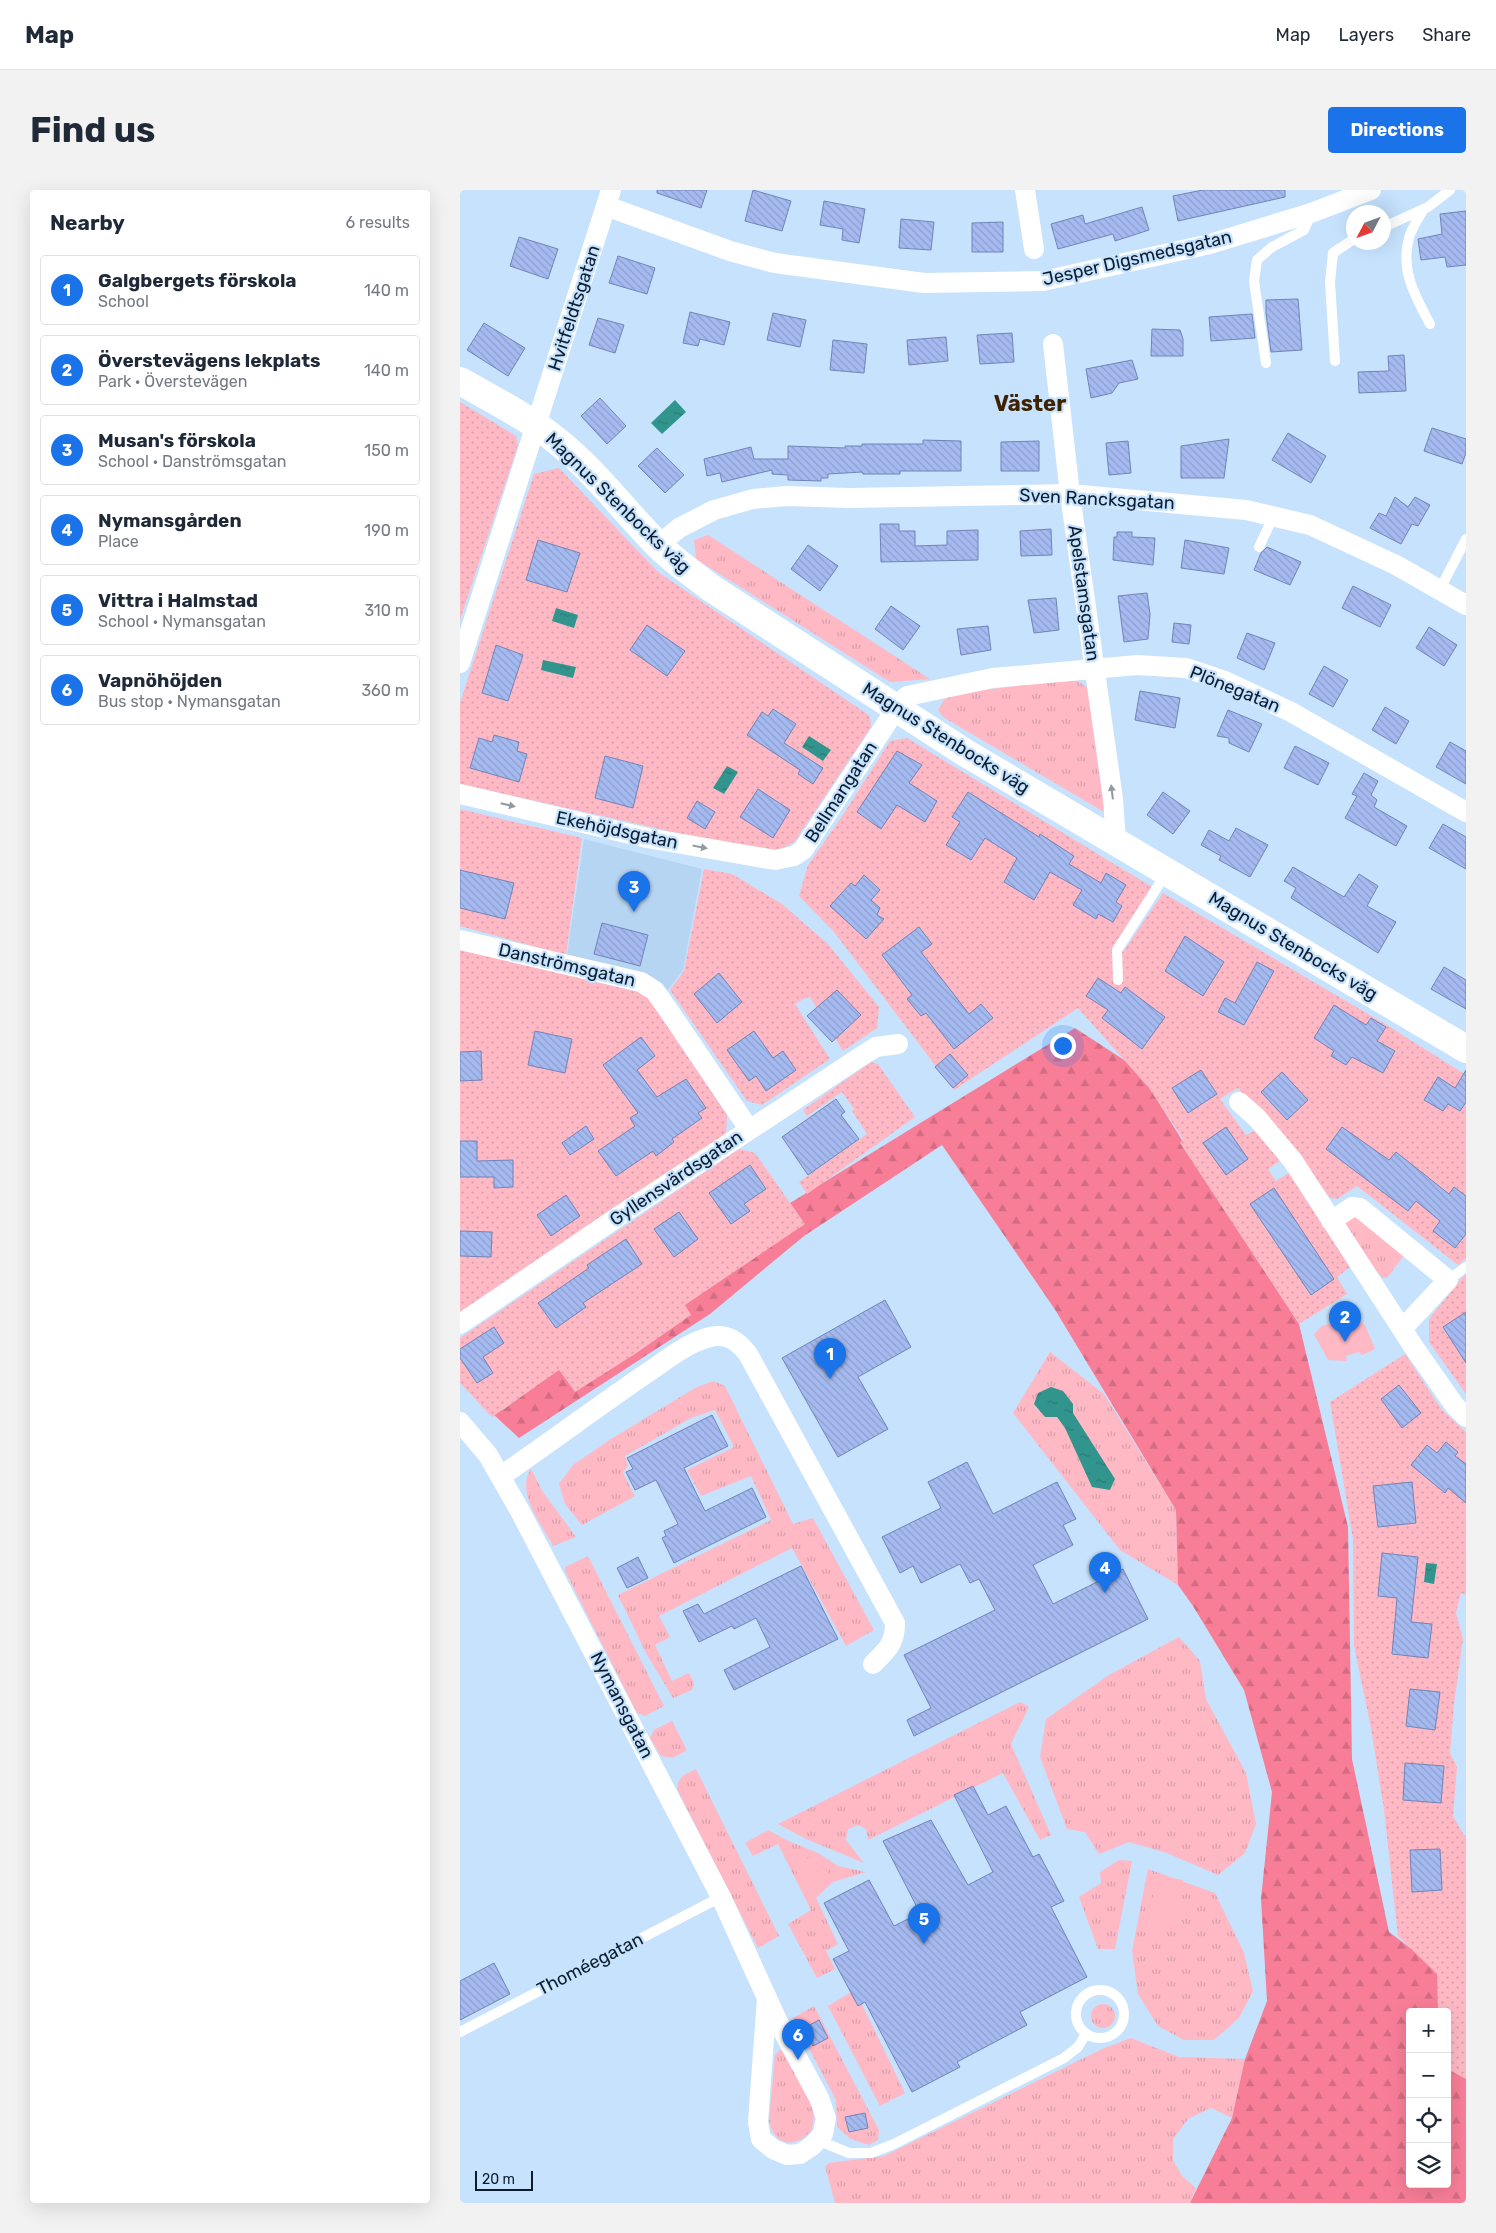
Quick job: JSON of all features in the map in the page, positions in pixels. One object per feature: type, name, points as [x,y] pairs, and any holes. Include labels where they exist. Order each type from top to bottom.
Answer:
[{"type":"street","points":[[1025,190],[1034,249]]},
{"type":"street","name":"Jesper Digsmedsgatan","points":[[609,198],[730,251],[775,263],[924,283],[1043,281],[1210,244],[1311,213],[1372,190]]},
{"type":"street","name":"Hvitfeldtsgatan","points":[[460,663],[609,198]]},
{"type":"street","name":"Apelstamsgatan","points":[[1053,344],[1070,494],[1113,800],[1116,841]]},
{"type":"street","name":"Magnus Stenbocks väg","points":[[460,381],[536,425],[570,452],[659,545],[711,588],[896,709],[1466,1049]]},
{"type":"street","name":"Sven Rancksgatan","points":[[659,545],[679,528],[714,510],[753,499],[786,496],[849,498],[1070,494],[1219,506],[1274,515],[1310,525],[1396,565],[1466,605]]},
{"type":"street","name":"Plönegatan","points":[[896,709],[907,696],[993,678],[1137,664],[1186,668],[1225,682],[1291,712],[1466,812]]},
{"type":"street","name":"Bellmangatan","points":[[775,860],[794,856],[803,850],[896,709]]},
{"type":"street","name":"Ekehöjdsgatan","points":[[460,794],[648,838],[775,860]]},
{"type":"street","name":"Danströmsgatan","points":[[460,940],[641,982],[655,991],[749,1129]]},
{"type":"street","name":"Gyllensvärdsgatan","points":[[460,1324],[749,1129],[876,1047],[898,1044]]},
{"type":"street","points":[[1239,1102],[1257,1118],[1288,1154],[1402,1329],[1440,1385],[1466,1417]]},
{"type":"street","points":[[1331,1220],[1352,1207],[1360,1208],[1448,1280],[1402,1329]]},
{"type":"street","points":[[501,1476],[611,1398],[691,1345],[710,1337],[723,1336],[735,1340],[748,1354],[894,1623],[895,1638],[886,1651],[873,1664]]},
{"type":"street","name":"Nymansgatan","points":[[460,1422],[488,1455],[501,1476],[721,1896],[786,2038],[820,2098],[826,2118],[823,2134],[800,2154],[787,2155],[773,2149],[761,2139],[758,2122],[767,1998]]},
{"type":"lane","points":[[1391,224],[1423,210],[1450,190]]},
{"type":"lane","points":[[1423,210],[1409,237],[1405,264],[1412,290],[1430,324]]},
{"type":"lane","points":[[1266,362],[1254,281],[1257,260],[1272,247],[1304,230],[1311,213]]},
{"type":"lane","points":[[1335,361],[1330,282],[1333,253],[1346,244]]},
{"type":"lane","points":[[1259,547],[1274,515]]},
{"type":"lane","points":[[1439,591],[1466,539]]},
{"type":"lane","points":[[1118,980],[1117,950],[1167,871]]},
{"type":"lane","points":[[1448,1280],[1466,1267]]},
{"type":"lane","name":"Thoméegatan","points":[[460,2032],[721,1896]]},
{"type":"lane","points":[[1100,1989],[1115,1995],[1124,2008],[1122,2025],[1110,2036],[1102,2038],[1086,2034],[1077,2022],[1076,2007],[1080,2000],[1092,1990],[1100,1989]]},
{"type":"lane","points":[[817,2140],[849,2152],[871,2153],[1064,2058],[1078,2047],[1086,2034]]},
{"type":"shaded area","points":[[584,839],[702,869],[683,970],[668,990],[649,976],[567,955]]},
{"type":"green space","points":[[460,402],[516,436],[518,445],[460,620]]},
{"type":"green space","points":[[559,468],[658,572],[870,716],[871,727],[795,841],[777,852],[673,832],[460,784],[460,703],[534,474]]},
{"type":"green space","points":[[708,535],[930,679],[890,682],[696,559],[694,540]]},
{"type":"green space","points":[[1060,680],[1078,681],[1090,690],[1104,784],[1104,812],[943,717],[938,710],[944,700],[954,694]]},
{"type":"green space","points":[[907,738],[1152,887],[1116,946],[1123,952],[1163,893],[1385,1024],[1466,1075],[1466,1258],[1458,1265],[1357,1186],[1337,1199],[1330,1198],[1302,1160],[1238,1088],[1220,1099],[1246,1135],[1260,1128],[1283,1159],[1268,1169],[1276,1181],[1290,1172],[1350,1267],[1337,1277],[1347,1294],[1299,1324],[1180,1143],[1183,1139],[1149,1088],[1078,1008],[954,1090],[834,932],[799,896],[808,865],[841,818],[890,741]]},
{"type":"green space","points":[[460,809],[582,838],[566,955],[460,926]]},
{"type":"green space","points":[[704,869],[732,874],[782,904],[828,944],[879,1007],[877,1028],[843,1051],[810,997],[795,1004],[830,1059],[762,1105],[747,1101],[670,990],[684,971]]},
{"type":"green space","points":[[460,949],[646,994],[727,1115],[726,1135],[460,1313]]},
{"type":"green space","points":[[1075,1028],[1138,1069],[1299,1324],[1348,1527],[1352,1759],[1389,1932],[1461,1986],[1449,2008],[1406,2008],[1406,2188],[1451,2188],[1451,2063],[1466,2072],[1466,2203],[1190,2203],[1232,2118],[1245,2059],[1267,2001],[1261,1899],[1272,1792],[1244,1690],[1193,1606],[1178,1585],[1176,1510],[1054,1308],[942,1145],[804,1236],[710,1314],[519,1438],[493,1414],[504,1409],[782,1208]]},
{"type":"green space","points":[[871,1062],[878,1064],[915,1117],[807,1194],[799,1182],[867,1134],[852,1111],[854,1109],[842,1092],[807,1116],[803,1110]]},
{"type":"green space","points":[[739,1149],[755,1153],[805,1224],[685,1305],[691,1315],[635,1354],[575,1392],[559,1370],[492,1417],[460,1383],[460,1338]]},
{"type":"green space","points":[[1354,1216],[1405,1254],[1387,1278],[1382,1278],[1349,1235],[1345,1223]]},
{"type":"green space","points":[[1466,1273],[1466,1394],[1429,1342],[1429,1319]]},
{"type":"green space","points":[[1355,1316],[1365,1325],[1375,1349],[1362,1355],[1359,1352],[1346,1356],[1347,1361],[1328,1360],[1314,1334],[1322,1326]]},
{"type":"green space","points":[[1050,1352],[1104,1394],[1176,1510],[1178,1585],[1120,1550],[1013,1413]]},
{"type":"green space","points":[[1405,1354],[1442,1410],[1466,1432],[1466,1595],[1461,1593],[1456,1613],[1463,1639],[1454,1704],[1450,1753],[1457,1767],[1453,1816],[1464,1835],[1466,1835],[1466,2079],[1451,2071],[1451,2008],[1438,2008],[1437,1974],[1398,1936],[1384,1810],[1371,1728],[1354,1646],[1353,1539],[1330,1402]]},
{"type":"green space","points":[[713,1381],[725,1386],[793,1524],[813,1518],[874,1630],[846,1646],[792,1548],[659,1616],[670,1637],[655,1645],[672,1681],[689,1673],[694,1683],[692,1690],[673,1698],[646,1653],[618,1595],[771,1520],[751,1476],[701,1496],[687,1470],[734,1447],[715,1410],[691,1418],[625,1456],[628,1466],[623,1473],[635,1496],[582,1525],[565,1504],[559,1484],[573,1465],[611,1439],[695,1388]]},
{"type":"green space","points":[[531,1469],[543,1492],[576,1537],[553,1546],[528,1498],[527,1478]]},
{"type":"green space","points":[[588,1556],[664,1706],[645,1716],[637,1713],[565,1571],[565,1567]]},
{"type":"green space","points":[[1179,1637],[1200,1661],[1206,1699],[1246,1773],[1256,1824],[1245,1853],[1218,1875],[1167,1853],[1129,1842],[1099,1854],[1085,1832],[1067,1829],[1040,1757],[1046,1719],[1109,1675]]},
{"type":"green space","points":[[1020,1702],[1029,1707],[1011,1744],[1051,1835],[1040,1840],[1003,1773],[868,1840],[866,1829],[858,1825],[848,1829],[846,1840],[864,1863],[806,1839],[778,1824]]},
{"type":"green space","points":[[672,1721],[687,1750],[673,1758],[661,1756],[650,1738],[654,1730]]},
{"type":"green space","points":[[696,1769],[779,1936],[758,1948],[677,1789],[681,1778]]},
{"type":"green space","points":[[768,1830],[786,1840],[818,1853],[838,1866],[866,1872],[833,1882],[816,1898],[838,1944],[826,1951],[835,1969],[817,1978],[788,1924],[811,1910],[778,1844],[753,1856],[745,1843]]},
{"type":"green space","points":[[818,1853],[833,1882],[808,1895],[793,1866]]},
{"type":"green space","points":[[1119,1860],[1132,1861],[1115,1949],[1098,1949],[1079,1897],[1101,1883],[1100,1872]]},
{"type":"green space","points":[[1148,1869],[1215,1893],[1244,1953],[1253,1991],[1239,2018],[1214,2040],[1184,2040],[1158,2026],[1138,1994],[1132,1951]]},
{"type":"green space","points":[[1156,1875],[1183,1880],[1179,1928],[1150,1926]]},
{"type":"green space","points":[[855,1990],[905,2093],[880,2106],[828,2006]]},
{"type":"green space","points":[[1103,2004],[1111,2008],[1115,2016],[1111,2024],[1103,2028],[1095,2024],[1091,2016],[1095,2008]]},
{"type":"green space","points":[[814,2006],[879,2130],[878,2140],[869,2145],[851,2139],[837,2127],[836,2100],[793,2018]]},
{"type":"green space","points":[[1131,2038],[1179,2057],[1245,2059],[1232,2118],[1211,2108],[1188,2119],[1173,2139],[1173,2160],[1182,2176],[1196,2188],[1190,2203],[835,2203],[825,2166],[829,2163],[884,2156],[1102,2049]]},
{"type":"green space","points":[[780,2050],[784,2051],[801,2079],[813,2110],[811,2131],[805,2137],[792,2142],[780,2140],[775,2136],[769,2121],[775,2055]]},
{"type":"water","points":[[675,400],[686,412],[662,434],[651,423]]},
{"type":"water","points":[[556,608],[578,615],[574,628],[552,621]]},
{"type":"water","points":[[543,660],[576,667],[573,678],[541,670]]},
{"type":"water","points":[[809,736],[831,750],[823,761],[802,747]]},
{"type":"water","points":[[727,766],[738,772],[724,794],[713,788]]},
{"type":"water","points":[[1051,1387],[1063,1391],[1073,1404],[1073,1413],[1115,1479],[1110,1490],[1092,1487],[1065,1428],[1057,1417],[1045,1417],[1034,1404],[1038,1393]]},
{"type":"water","points":[[1426,1563],[1437,1564],[1434,1584],[1424,1582]]},
{"type":"building","points":[[657,190],[707,190],[701,208],[657,193]]},
{"type":"building","points":[[753,190],[791,201],[782,231],[745,221]]},
{"type":"building","points":[[1203,190],[1285,190],[1285,197],[1178,221],[1173,196]]},
{"type":"building","points":[[824,201],[865,209],[859,243],[842,240],[843,229],[820,225]]},
{"type":"building","points":[[1142,207],[1149,230],[1115,241],[1113,234],[1058,249],[1051,224],[1083,215],[1085,224]]},
{"type":"building","points":[[1466,211],[1466,265],[1447,267],[1445,257],[1421,260],[1418,239],[1442,234],[1440,214]]},
{"type":"building","points":[[901,219],[934,222],[931,250],[899,248]]},
{"type":"building","points":[[1003,222],[1003,252],[972,252],[972,223]]},
{"type":"building","points":[[519,237],[558,249],[548,279],[510,266]]},
{"type":"building","points":[[618,256],[655,268],[647,294],[609,283]]},
{"type":"building","points":[[1298,299],[1302,350],[1271,352],[1266,300]]},
{"type":"building","points":[[690,312],[730,322],[724,345],[700,339],[698,346],[683,343]]},
{"type":"building","points":[[773,313],[806,320],[800,347],[767,340]]},
{"type":"building","points":[[1252,314],[1255,338],[1211,341],[1209,317]]},
{"type":"building","points":[[598,318],[624,325],[615,353],[589,345]]},
{"type":"building","points":[[484,323],[525,348],[508,376],[467,350]]},
{"type":"building","points":[[1152,329],[1180,330],[1183,339],[1183,356],[1151,356]]},
{"type":"building","points":[[1012,333],[1014,362],[980,364],[977,335]]},
{"type":"building","points":[[946,337],[948,361],[909,365],[907,340]]},
{"type":"building","points":[[833,340],[867,344],[864,373],[830,370]]},
{"type":"building","points":[[1404,355],[1406,391],[1359,393],[1358,372],[1389,371],[1388,356]]},
{"type":"building","points":[[1132,360],[1138,379],[1119,383],[1112,393],[1091,398],[1086,369]]},
{"type":"building","points":[[600,398],[626,426],[607,444],[581,416]]},
{"type":"building","points":[[1432,428],[1466,439],[1466,453],[1462,464],[1424,451]]},
{"type":"building","points":[[1288,433],[1326,456],[1311,483],[1272,460]]},
{"type":"building","points":[[1229,439],[1224,478],[1181,478],[1181,446]]},
{"type":"building","points":[[923,440],[961,441],[961,471],[900,471],[900,474],[863,474],[862,472],[828,474],[828,478],[821,478],[821,481],[788,480],[788,475],[772,474],[772,470],[722,482],[720,473],[707,476],[704,459],[751,447],[754,459],[788,459],[788,446],[845,448],[845,446],[862,446],[862,444],[923,444]]},
{"type":"building","points":[[1039,441],[1039,471],[1001,471],[1001,442]]},
{"type":"building","points":[[1128,441],[1131,473],[1109,475],[1106,443]]},
{"type":"building","points":[[657,448],[684,475],[665,493],[638,466]]},
{"type":"building","points":[[1395,497],[1408,507],[1415,497],[1430,505],[1418,526],[1412,524],[1401,544],[1370,528],[1379,513],[1386,516]]},
{"type":"building","points":[[880,524],[899,524],[899,531],[915,531],[915,546],[947,545],[947,531],[978,530],[978,560],[881,562]]},
{"type":"building","points":[[1051,529],[1052,555],[1021,556],[1020,531]]},
{"type":"building","points":[[1117,532],[1132,532],[1132,537],[1155,538],[1153,565],[1113,560],[1114,537],[1117,537]]},
{"type":"building","points":[[538,540],[580,553],[567,592],[526,580]]},
{"type":"building","points":[[1185,540],[1229,548],[1224,574],[1181,568]]},
{"type":"building","points":[[808,545],[838,566],[820,591],[791,569]]},
{"type":"building","points":[[1267,547],[1301,562],[1290,585],[1254,570],[1261,553]]},
{"type":"building","points":[[1353,586],[1391,605],[1380,627],[1342,608]]},
{"type":"building","points":[[1147,593],[1150,614],[1148,639],[1124,642],[1118,596]]},
{"type":"building","points":[[1056,598],[1059,630],[1034,633],[1028,600]]},
{"type":"building","points":[[891,606],[920,626],[903,650],[875,629]]},
{"type":"building","points":[[1174,623],[1191,625],[1189,644],[1172,642]]},
{"type":"building","points":[[647,625],[685,651],[667,676],[630,650]]},
{"type":"building","points":[[988,626],[991,650],[961,655],[957,629]]},
{"type":"building","points":[[1429,627],[1457,645],[1444,666],[1416,648]]},
{"type":"building","points":[[1247,633],[1275,643],[1264,670],[1237,658]]},
{"type":"building","points":[[496,645],[523,655],[508,701],[482,693]]},
{"type":"building","points":[[1324,666],[1348,680],[1333,707],[1309,694]]},
{"type":"building","points":[[1140,691],[1180,698],[1175,728],[1135,720]]},
{"type":"building","points":[[1385,707],[1409,721],[1396,744],[1372,730]]},
{"type":"building","points":[[773,709],[796,724],[784,743],[823,768],[813,784],[798,774],[800,770],[747,735],[762,712],[768,716]]},
{"type":"building","points":[[1228,710],[1262,724],[1249,752],[1229,743],[1229,738],[1217,736]]},
{"type":"building","points":[[494,735],[519,742],[517,751],[527,754],[519,782],[470,768],[479,738],[492,742]]},
{"type":"building","points":[[1450,742],[1466,751],[1466,784],[1436,767]]},
{"type":"building","points":[[1295,746],[1329,763],[1318,785],[1284,768]]},
{"type":"building","points":[[897,751],[922,765],[909,783],[937,801],[925,822],[897,805],[881,829],[857,812]]},
{"type":"building","points":[[605,756],[643,766],[633,808],[595,798]]},
{"type":"building","points":[[1364,773],[1378,781],[1371,795],[1377,800],[1374,807],[1407,826],[1396,846],[1345,818],[1357,796],[1352,794]]},
{"type":"building","points":[[758,789],[790,810],[773,838],[740,817]]},
{"type":"building","points":[[968,792],[1039,837],[1040,834],[1074,856],[1069,864],[1101,883],[1106,873],[1126,885],[1116,902],[1122,906],[1113,922],[1098,914],[1096,919],[1073,905],[1082,890],[1050,872],[1034,900],[1004,882],[1017,858],[985,838],[971,860],[946,845],[960,822],[952,817]]},
{"type":"building","points":[[1163,792],[1190,811],[1173,834],[1147,815]]},
{"type":"building","points":[[697,801],[715,812],[705,829],[687,818]]},
{"type":"building","points":[[1443,824],[1466,837],[1466,869],[1429,848]]},
{"type":"building","points":[[1236,828],[1268,845],[1250,877],[1219,860],[1221,856],[1201,845],[1209,830],[1229,841]]},
{"type":"building","points":[[1293,867],[1344,897],[1359,874],[1378,886],[1367,906],[1396,922],[1378,953],[1291,898],[1296,888],[1284,881]]},
{"type":"building","points":[[460,870],[514,883],[505,919],[460,908]]},
{"type":"building","points":[[864,875],[880,890],[871,900],[880,908],[877,915],[884,919],[866,939],[830,906],[851,883],[855,886]]},
{"type":"building","points":[[602,923],[648,935],[640,966],[594,954]]},
{"type":"building","points":[[919,927],[932,944],[921,952],[969,1014],[981,1004],[993,1018],[954,1049],[926,1013],[921,1016],[907,999],[912,995],[882,955]]},
{"type":"building","points":[[1185,936],[1224,962],[1203,996],[1165,971]]},
{"type":"building","points":[[1257,962],[1274,971],[1244,1025],[1218,1012],[1225,998],[1235,1003]]},
{"type":"building","points":[[1444,967],[1466,980],[1466,1009],[1431,989]]},
{"type":"building","points":[[719,973],[742,1002],[717,1023],[694,994]]},
{"type":"building","points":[[1098,978],[1121,993],[1125,987],[1165,1017],[1142,1049],[1102,1018],[1108,1010],[1086,996]]},
{"type":"building","points":[[837,990],[861,1015],[832,1042],[807,1016]]},
{"type":"building","points":[[1334,1005],[1366,1025],[1371,1018],[1386,1027],[1377,1041],[1395,1051],[1383,1073],[1352,1057],[1346,1065],[1331,1056],[1334,1051],[1314,1038]]},
{"type":"building","points":[[535,1031],[572,1039],[565,1073],[528,1065]]},
{"type":"building","points":[[754,1031],[773,1058],[783,1051],[796,1070],[766,1091],[756,1076],[749,1081],[727,1050]]},
{"type":"building","points":[[641,1037],[655,1056],[637,1070],[657,1097],[686,1079],[706,1108],[698,1113],[702,1118],[672,1139],[674,1142],[656,1156],[653,1151],[616,1176],[598,1151],[635,1126],[630,1118],[638,1113],[603,1065]]},
{"type":"building","points":[[481,1051],[482,1080],[460,1081],[460,1052]]},
{"type":"building","points":[[950,1054],[968,1075],[953,1088],[935,1067]]},
{"type":"building","points":[[1201,1070],[1217,1094],[1188,1113],[1172,1088]]},
{"type":"building","points":[[1466,1070],[1466,1102],[1460,1111],[1448,1104],[1443,1111],[1424,1100],[1438,1077],[1455,1088]]},
{"type":"building","points":[[1282,1072],[1308,1100],[1287,1120],[1261,1092]]},
{"type":"building","points":[[836,1099],[845,1112],[841,1115],[859,1139],[808,1175],[782,1137]]},
{"type":"building","points":[[586,1126],[594,1139],[570,1155],[562,1143]]},
{"type":"building","points":[[1226,1127],[1248,1159],[1226,1175],[1203,1143]]},
{"type":"building","points":[[1342,1127],[1389,1160],[1396,1152],[1449,1194],[1454,1187],[1466,1196],[1466,1234],[1455,1248],[1433,1231],[1440,1221],[1416,1201],[1408,1211],[1326,1149]]},
{"type":"building","points":[[460,1141],[477,1141],[477,1161],[513,1160],[513,1187],[494,1188],[494,1177],[460,1177]]},
{"type":"building","points":[[750,1165],[766,1189],[744,1204],[750,1211],[731,1224],[709,1193]]},
{"type":"building","points":[[1274,1188],[1334,1279],[1311,1295],[1250,1204]]},
{"type":"building","points":[[566,1195],[580,1216],[551,1236],[537,1215]]},
{"type":"building","points":[[679,1212],[698,1239],[674,1257],[654,1229]]},
{"type":"building","points":[[460,1231],[492,1232],[491,1257],[460,1256]]},
{"type":"building","points":[[626,1239],[642,1264],[583,1303],[586,1307],[556,1328],[538,1303],[589,1268],[587,1265]]},
{"type":"building","points":[[885,1300],[911,1347],[858,1377],[888,1429],[838,1457],[782,1358]]},
{"type":"building","points":[[1466,1312],[1466,1363],[1443,1327]]},
{"type":"building","points":[[494,1327],[504,1343],[483,1357],[493,1373],[477,1383],[460,1358],[460,1349]]},
{"type":"building","points":[[1399,1385],[1421,1413],[1402,1428],[1381,1399]]},
{"type":"building","points":[[712,1415],[728,1446],[684,1468],[705,1511],[752,1488],[766,1517],[674,1563],[662,1538],[666,1536],[664,1531],[678,1524],[656,1480],[635,1490],[626,1472],[633,1469],[627,1458]]},
{"type":"building","points":[[1446,1442],[1458,1452],[1455,1456],[1466,1464],[1466,1503],[1448,1488],[1445,1493],[1411,1465],[1427,1445],[1437,1453]]},
{"type":"building","points":[[967,1462],[993,1514],[1057,1482],[1076,1519],[1063,1525],[1073,1545],[1033,1565],[1053,1604],[1123,1569],[1148,1619],[914,1736],[907,1720],[931,1708],[904,1655],[995,1610],[979,1579],[970,1583],[960,1564],[921,1583],[913,1566],[900,1573],[882,1537],[941,1508],[928,1482]]},
{"type":"building","points":[[1412,1482],[1416,1523],[1378,1527],[1373,1486]]},
{"type":"building","points":[[1382,1553],[1418,1557],[1411,1622],[1432,1624],[1428,1658],[1392,1654],[1397,1598],[1378,1596]]},
{"type":"building","points":[[638,1557],[648,1578],[627,1588],[617,1568]]},
{"type":"building","points":[[801,1566],[838,1639],[734,1690],[724,1670],[770,1647],[756,1618],[734,1629],[732,1626],[699,1642],[683,1611],[698,1604],[704,1614]]},
{"type":"building","points":[[1410,1689],[1440,1692],[1435,1730],[1406,1726]]},
{"type":"building","points":[[1405,1763],[1444,1766],[1441,1803],[1403,1800]]},
{"type":"building","points":[[973,1786],[988,1815],[1006,1806],[1033,1857],[1039,1854],[1064,1901],[1051,1907],[1087,1977],[1020,2012],[1027,2025],[957,2062],[960,2067],[912,2092],[865,2002],[858,2006],[833,1959],[849,1951],[824,1903],[869,1880],[894,1926],[920,1913],[883,1841],[931,1820],[968,1885],[993,1872],[954,1795]]},
{"type":"building","points":[[1440,1849],[1442,1890],[1412,1892],[1410,1850]]},
{"type":"building","points":[[494,1963],[510,1994],[460,2020],[460,1981]]},
{"type":"building","points":[[819,2020],[828,2038],[813,2046],[804,2028]]},
{"type":"building","points":[[865,2113],[868,2128],[849,2132],[845,2117]]},
{"type":"place","name":"Musan's förskola","points":[[634,912]]},
{"type":"place","name":"Överstevägens lekplats","points":[[1345,1342]]},
{"type":"place","name":"Galgbergets förskola","points":[[830,1379]]},
{"type":"place","name":"Nymansgården","points":[[1105,1593]]},
{"type":"place","name":"Vittra i Halmstad","points":[[924,1944]]},
{"type":"place","name":"Vapnöhöjden","points":[[798,2060]]},
{"type":"district","name":"Väster","points":[[1030,403]]}]
